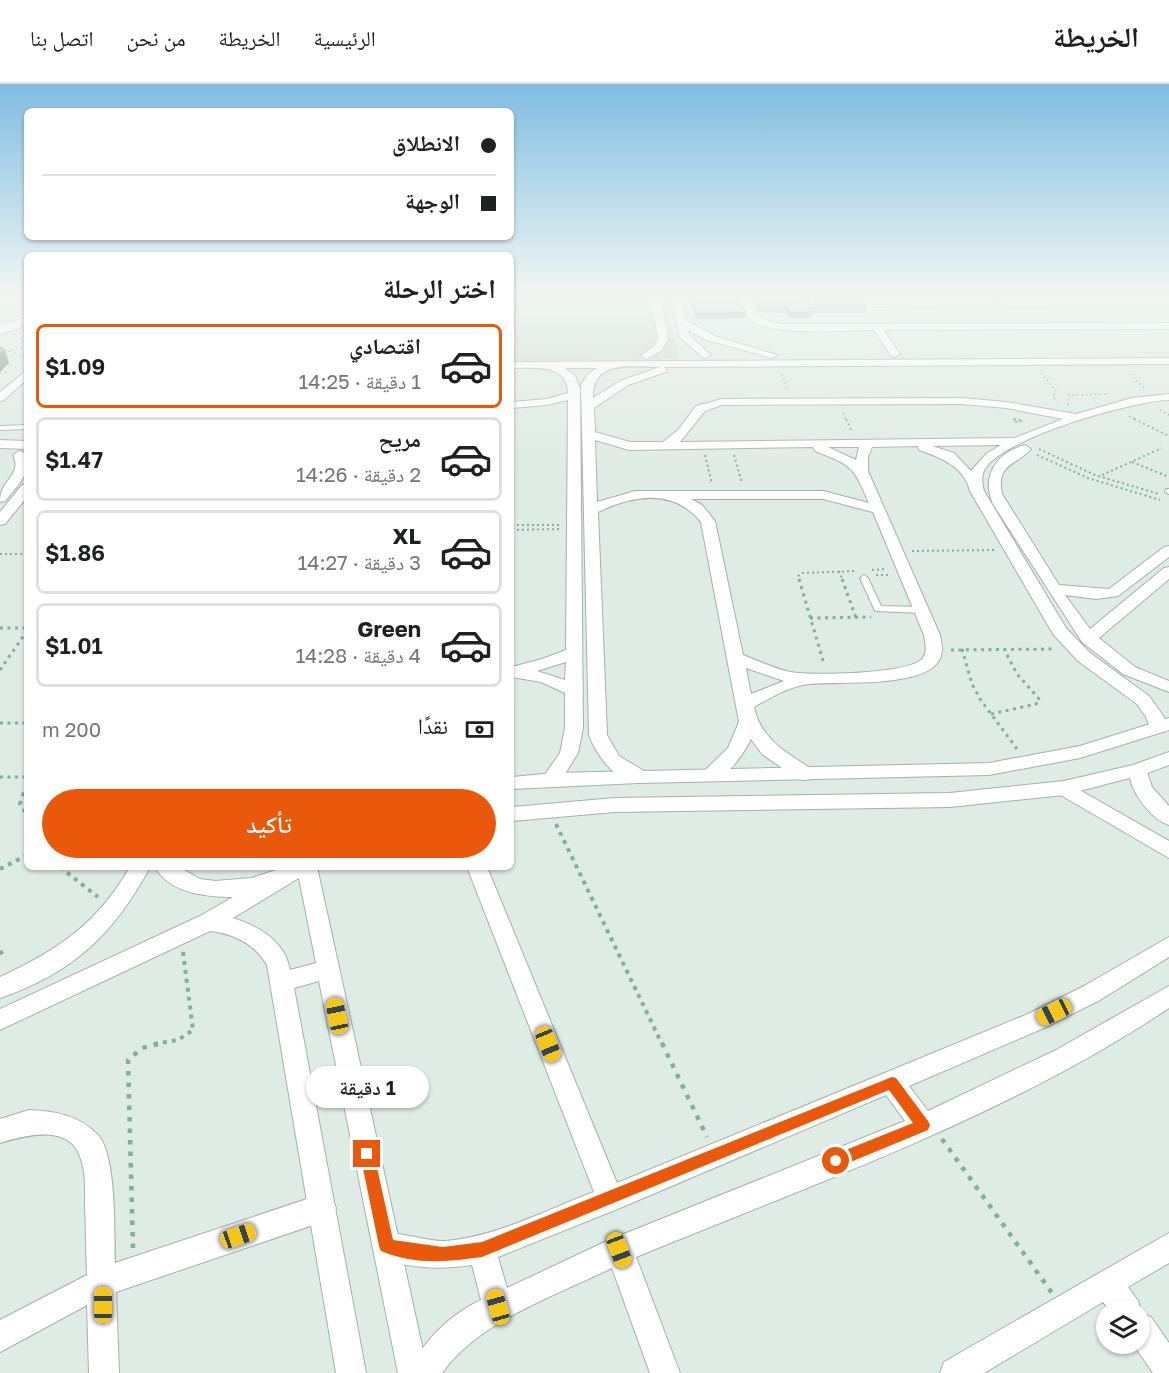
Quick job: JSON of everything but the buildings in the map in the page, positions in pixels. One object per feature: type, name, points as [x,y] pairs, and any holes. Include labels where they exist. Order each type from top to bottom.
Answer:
[{"type":"street","points":[[646,356],[650,353]]},
{"type":"street","points":[[702,353],[706,356]]},
{"type":"street","points":[[757,353],[775,359]]},
{"type":"street","points":[[514,365],[690,364],[895,354],[1039,353]]},
{"type":"street","points":[[1065,353],[1073,362]]},
{"type":"street","points":[[514,357],[706,356],[1031,362],[1169,361]]},
{"type":"street","points":[[588,406],[624,383],[654,372],[690,364]]},
{"type":"street","points":[[551,780],[562,765],[573,740],[574,690],[574,394],[571,378],[554,365]]},
{"type":"street","points":[[608,365],[596,372],[589,380],[588,406],[589,434],[599,456],[600,485],[592,510],[598,735],[609,757],[618,767],[637,776]]},
{"type":"street","points":[[0,384],[24,367]]},
{"type":"street","points":[[0,398],[24,376]]},
{"type":"street","points":[[514,405],[555,401],[574,394]]},
{"type":"street","points":[[1169,397],[1154,398],[988,457],[976,473],[975,482],[984,504],[1059,631],[1118,665],[1169,687]]},
{"type":"street","points":[[667,445],[680,438],[696,409],[711,403],[962,401],[1073,417],[1169,403]]},
{"type":"street","points":[[530,404],[574,416]]},
{"type":"street","points":[[1016,407],[1037,415],[1048,423],[1050,429]]},
{"type":"street","points":[[514,783],[637,776],[955,771],[1029,763],[1089,751],[1163,726],[1143,700],[1082,644],[1070,616],[995,495],[995,473],[1001,465],[1025,445],[1073,417]]},
{"type":"street","points":[[689,424],[702,435],[727,445]]},
{"type":"street","points":[[589,434],[629,446]]},
{"type":"street","points":[[857,480],[862,457],[862,443]]},
{"type":"street","points":[[599,456],[629,446],[667,445],[901,443],[1025,445]]},
{"type":"street","points":[[901,443],[927,448],[950,456],[975,482]]},
{"type":"street","points":[[0,444],[24,451]]},
{"type":"street","points":[[746,713],[774,690],[807,679],[913,671],[929,662],[935,650],[921,610],[878,509],[838,455],[804,444]]},
{"type":"street","points":[[0,455],[24,451]]},
{"type":"street","points":[[0,498],[21,472],[24,451]]},
{"type":"street","points":[[823,495],[857,480]]},
{"type":"street","points":[[600,485],[635,495]]},
{"type":"street","points":[[0,521],[24,492]]},
{"type":"street","points":[[592,510],[611,501],[635,495],[823,495],[878,509]]},
{"type":"street","points":[[675,495],[697,508],[708,521],[746,713],[746,732],[736,750],[709,775]]},
{"type":"street","points":[[708,521],[722,495]]},
{"type":"street","points":[[984,504],[1000,504]]},
{"type":"street","points":[[1054,590],[1096,594],[1113,593],[1169,550]]},
{"type":"street","points":[[574,557],[593,557]]},
{"type":"street","points":[[1082,644],[1169,571]]},
{"type":"street","points":[[514,672],[548,663],[574,652]]},
{"type":"street","points":[[736,658],[769,670],[807,679]]},
{"type":"street","points":[[514,672],[545,678],[574,690]]},
{"type":"street","points":[[746,713],[769,750],[806,774]]},
{"type":"street","points":[[514,814],[615,805],[950,800],[1064,788],[1138,770],[1169,758]]},
{"type":"street","points":[[1138,770],[1137,777],[1145,791],[1169,818]]},
{"type":"street","points":[[1064,788],[1167,847]]},
{"type":"street","points":[[0,988],[51,964],[76,948],[116,910],[138,870]]},
{"type":"street","points":[[168,870],[173,875],[194,885],[221,890],[250,888],[279,880]]},
{"type":"street","points":[[0,1019],[208,922],[299,870]]},
{"type":"street","points":[[306,870],[413,1373]]},
{"type":"street","points":[[478,870],[610,1199]]},
{"type":"street","points":[[208,922],[239,927],[264,942],[278,964],[283,981],[351,1373]]},
{"type":"street","points":[[387,1246],[405,1251],[443,1255],[482,1249],[892,1083],[1036,1021],[1092,993],[1169,946]]},
{"type":"street","points":[[283,981],[327,970]]},
{"type":"street","points":[[424,1373],[443,1346],[478,1317],[619,1250],[927,1124],[1065,1058],[1120,1028],[1169,996]]},
{"type":"street","points":[[892,1083],[927,1124]]},
{"type":"street","points":[[0,1131],[29,1122],[54,1123],[74,1131],[90,1145],[98,1173],[104,1373]]},
{"type":"street","points":[[0,1337],[67,1299],[103,1282],[322,1208]]},
{"type":"street","points":[[955,1373],[1169,1247]]},
{"type":"street","points":[[482,1249],[498,1307]]},
{"type":"street","points":[[619,1250],[665,1373]]},
{"type":"street","points":[[1107,1283],[1120,1300]]},
{"type":"street","points":[[1150,1342],[1169,1369]]},
{"type":"lane","points":[[2,428],[24,427]]},
{"type":"lane","points":[[863,574],[878,609],[921,610]]},
{"type":"path","points":[[775,359],[793,401]]},
{"type":"path","points":[[1031,362],[1056,391],[1053,397],[1073,417]]},
{"type":"path","points":[[1118,362],[1154,398]]},
{"type":"path","points":[[0,372],[14,372]]},
{"type":"path","points":[[837,401],[862,443]]},
{"type":"path","points":[[1111,413],[1169,436]]},
{"type":"path","points":[[702,445],[722,495]]},
{"type":"path","points":[[727,445],[746,495]]},
{"type":"path","points":[[1025,445],[1100,476],[1160,495],[1169,492]]},
{"type":"path","points":[[1025,445],[1088,478],[1111,483],[1169,503]]},
{"type":"path","points":[[1100,476],[1162,448]]},
{"type":"path","points":[[1132,462],[1169,477]]},
{"type":"path","points":[[514,525],[574,527]]},
{"type":"path","points":[[514,530],[574,527]]},
{"type":"path","points":[[896,551],[1012,550]]},
{"type":"path","points":[[0,554],[24,554]]},
{"type":"path","points":[[839,571],[856,618]]},
{"type":"path","points":[[828,678],[798,576],[803,573],[839,571],[863,574]]},
{"type":"path","points":[[869,571],[904,571],[874,575],[869,571]]},
{"type":"path","points":[[810,618],[879,617]]},
{"type":"path","points":[[0,627],[24,629]]},
{"type":"path","points":[[1,668],[24,634]]},
{"type":"path","points":[[935,650],[1004,649],[1082,644]]},
{"type":"path","points":[[990,714],[1036,704],[1040,700],[1017,674],[1004,649]]},
{"type":"path","points":[[962,650],[972,684],[990,714],[1029,763]]},
{"type":"path","points":[[0,723],[24,723]]},
{"type":"path","points":[[0,777],[24,777]]},
{"type":"path","points":[[24,793],[20,804],[24,810]]},
{"type":"path","points":[[549,810],[716,1155]]},
{"type":"path","points":[[0,869],[24,857]]},
{"type":"path","points":[[64,870],[116,910]]},
{"type":"path","points":[[134,1272],[128,1060],[136,1050],[185,1037],[192,1030],[180,935]]},
{"type":"path","points":[[0,951],[4,956]]},
{"type":"path","points":[[927,1124],[1063,1309]]},
{"type":"shaded area","points":[[514,353],[678,353],[679,359],[514,361]]},
{"type":"route","points":[[367,1154],[387,1246],[405,1251],[443,1255],[482,1249],[892,1083],[923,1125],[836,1161]]}]
